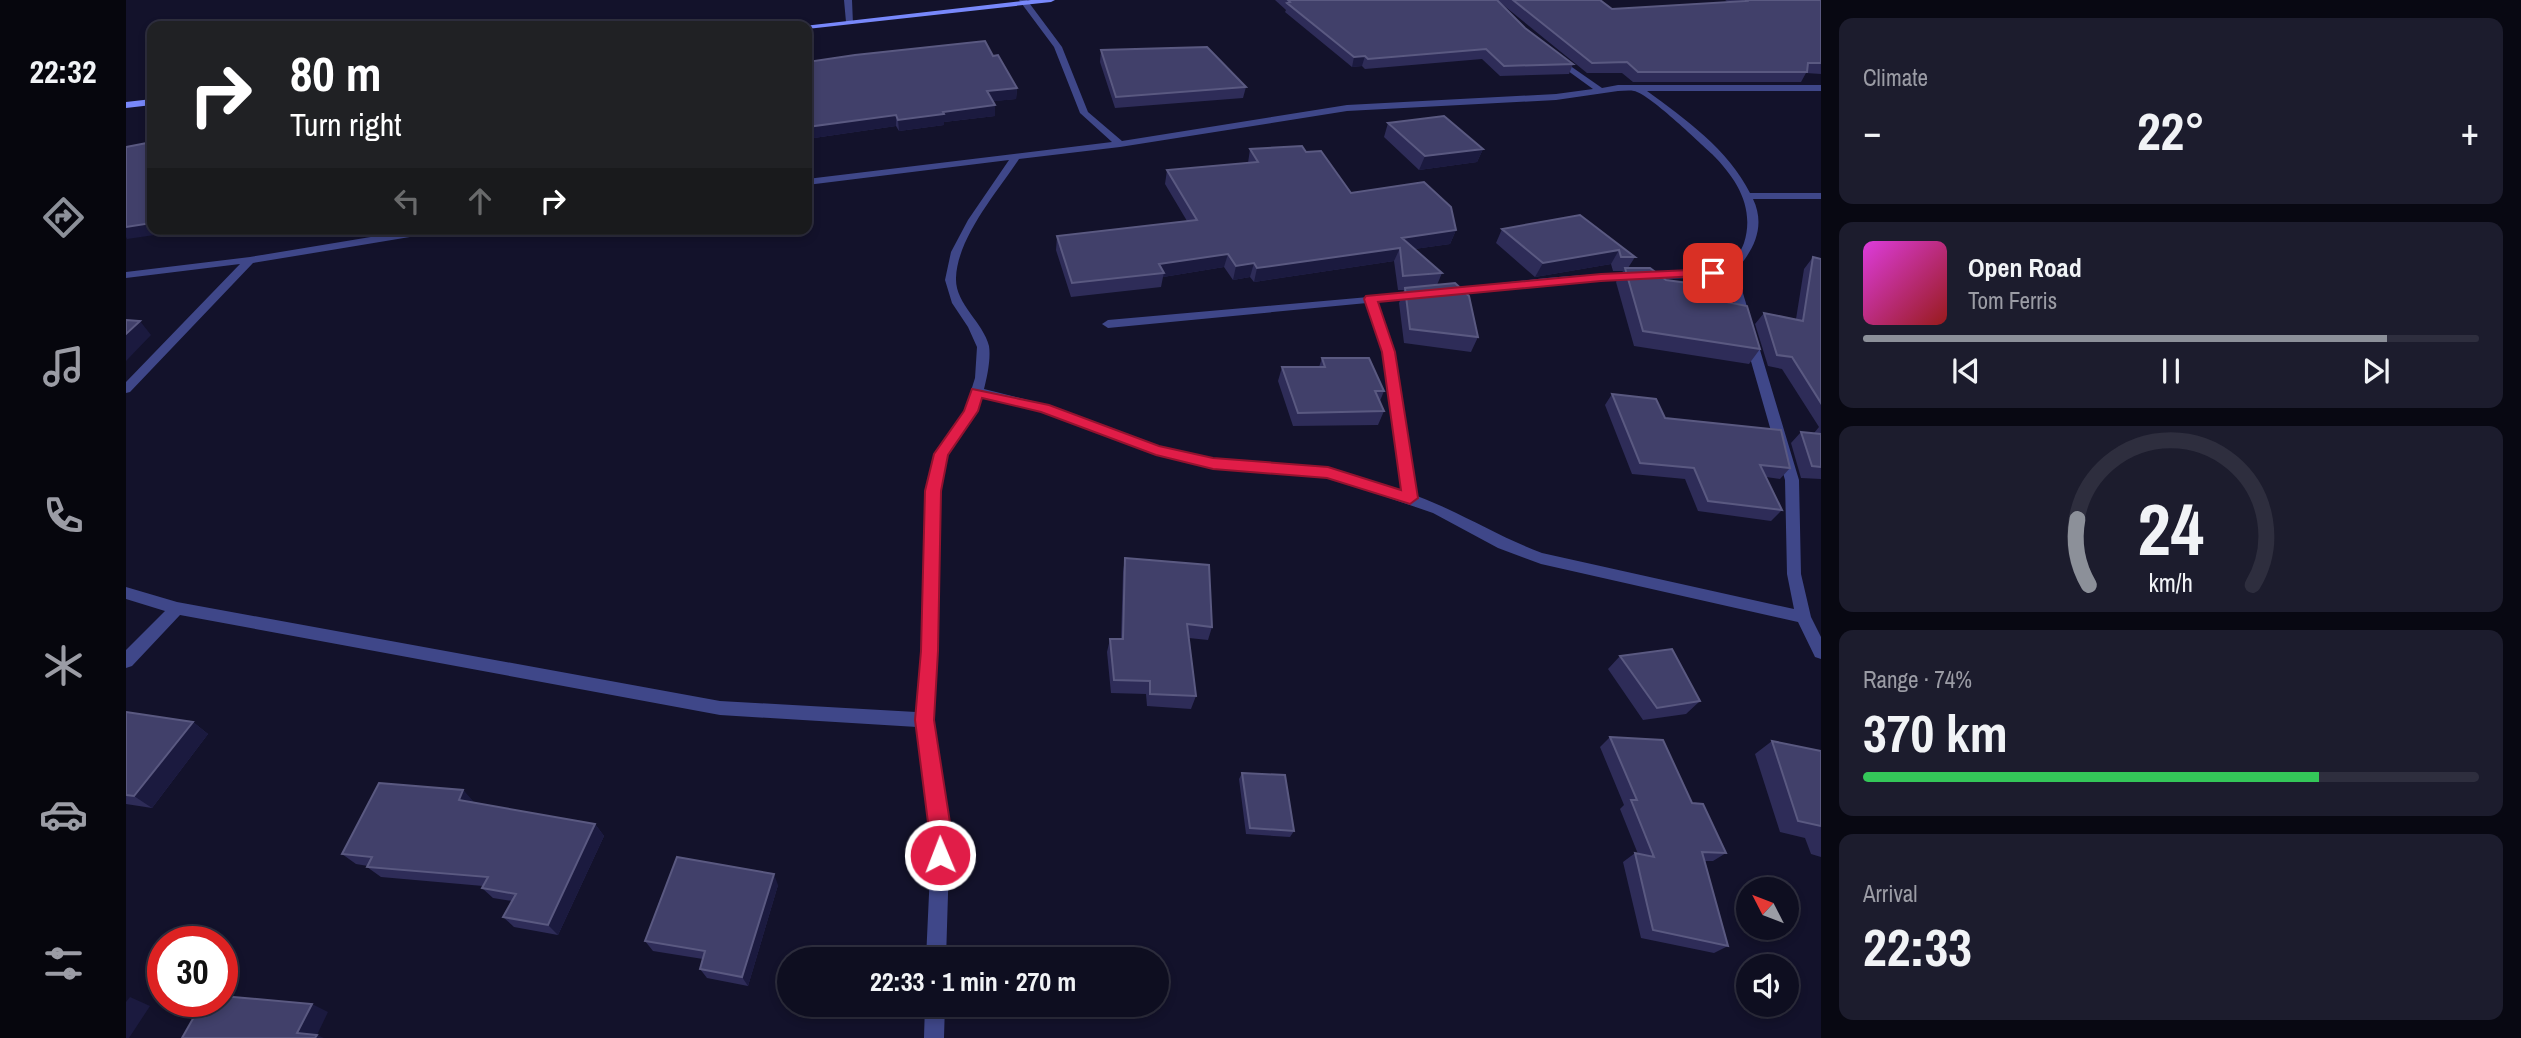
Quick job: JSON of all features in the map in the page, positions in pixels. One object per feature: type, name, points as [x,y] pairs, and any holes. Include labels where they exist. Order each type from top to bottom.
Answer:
[{"type":"main road","points":[[812,26],[1051,0]]},
{"type":"main road","points":[[126,105],[147,103]]},
{"type":"street","points":[[848,0],[849,22]]},
{"type":"street","points":[[1024,1],[1058,47],[1084,113],[1120,144]]},
{"type":"street","points":[[1546,50],[1600,90]]},
{"type":"street","points":[[812,181],[1120,144],[1347,108],[1556,97],[1600,90],[1821,88]]},
{"type":"street","points":[[1108,324],[1601,277],[1697,275],[1730,270],[1748,249],[1750,240],[1753,208],[1741,181],[1685,123],[1639,89]]},
{"type":"street","points":[[936,947],[941,829],[924,720],[929,651],[933,491],[941,454],[971,411],[981,378],[983,347],[975,327],[958,303],[950,280],[956,252],[973,220],[1016,156]]},
{"type":"street","points":[[1748,196],[1821,196]]},
{"type":"street","points":[[126,275],[250,260],[403,235]]},
{"type":"street","points":[[126,389],[250,260]]},
{"type":"street","points":[[1730,270],[1792,480],[1794,574],[1803,617],[1821,652]]},
{"type":"street","points":[[1371,299],[1388,352],[1410,498]]},
{"type":"street","points":[[976,392],[1044,408],[1156,450],[1213,464],[1328,472],[1438,509],[1503,544],[1541,558],[1803,617]]},
{"type":"street","points":[[126,593],[177,608],[720,708],[924,720]]},
{"type":"street","points":[[126,661],[177,608]]},
{"type":"street","points":[[934,1038],[935,1017]]},
{"type":"building","points":[[1288,0],[1497,0],[1525,28],[1573,64],[1504,66],[1486,49],[1368,59],[1365,56],[1354,57],[1287,3],[1290,2]]},
{"type":"building","points":[[1513,0],[1600,0],[1612,9],[1746,0],[1821,0],[1821,63],[1808,63],[1807,72],[1638,72],[1627,62],[1592,63]]},
{"type":"building","points":[[985,41],[993,56],[998,55],[1017,88],[987,91],[995,105],[898,120],[896,115],[812,126],[812,61]]},
{"type":"building","points":[[1207,47],[1246,87],[1116,97],[1101,50]]},
{"type":"building","points":[[1444,116],[1483,149],[1425,156],[1388,123]]},
{"type":"building","points":[[147,143],[147,224],[126,227],[126,147]]},
{"type":"building","points":[[1302,146],[1306,152],[1321,151],[1351,193],[1424,182],[1451,207],[1456,230],[1402,238],[1442,273],[1403,276],[1400,248],[1257,268],[1254,263],[1236,266],[1228,254],[1159,264],[1164,273],[1072,283],[1057,236],[1197,220],[1167,170],[1258,162],[1250,149]]},
{"type":"building","points":[[1580,215],[1635,257],[1621,257],[1619,250],[1543,263],[1502,229]]},
{"type":"building","points":[[1813,257],[1821,259],[1821,403],[1792,357],[1777,355],[1764,313],[1803,321]]},
{"type":"building","points":[[1625,268],[1650,268],[1666,280],[1688,283],[1691,291],[1724,296],[1726,302],[1747,306],[1760,349],[1643,331]]},
{"type":"building","points":[[1455,283],[1469,296],[1478,337],[1410,329],[1405,288]]},
{"type":"building","points":[[126,320],[140,321],[126,334]]},
{"type":"building","points":[[1322,358],[1369,358],[1384,391],[1375,391],[1384,411],[1298,413],[1282,367],[1325,367]]},
{"type":"building","points":[[1612,394],[1656,399],[1665,418],[1781,430],[1790,468],[1760,465],[1782,510],[1708,501],[1694,468],[1640,463]]},
{"type":"building","points":[[1801,432],[1821,434],[1821,467],[1812,466]]},
{"type":"building","points":[[1125,558],[1209,565],[1212,627],[1187,624],[1196,696],[1150,694],[1150,681],[1114,680],[1110,639],[1123,639]]},
{"type":"building","points":[[1672,649],[1700,701],[1657,708],[1620,656]]},
{"type":"building","points":[[126,712],[193,722],[134,796],[126,795]]},
{"type":"building","points":[[1610,737],[1663,740],[1692,803],[1703,804],[1726,853],[1702,852],[1728,946],[1653,930],[1635,853],[1654,857],[1631,800],[1637,800]]},
{"type":"building","points":[[1772,741],[1821,751],[1821,826],[1798,821]]},
{"type":"building","points":[[1242,773],[1285,775],[1294,831],[1250,828]]},
{"type":"building","points":[[379,783],[463,790],[459,800],[595,824],[548,925],[503,917],[516,894],[482,888],[488,877],[367,867],[372,857],[342,854]]},
{"type":"building","points":[[677,857],[774,874],[742,977],[700,969],[705,951],[645,941]]},
{"type":"building","points":[[238,997],[312,1004],[297,1033],[317,1035],[315,1038],[182,1038],[194,1017],[238,1017]]},
{"type":"route","points":[[940,855],[941,829],[924,720],[929,651],[933,491],[941,454],[971,411],[976,392],[1044,408],[1156,450],[1213,464],[1328,472],[1410,498],[1388,352],[1371,299],[1601,277],[1713,273]]}]
